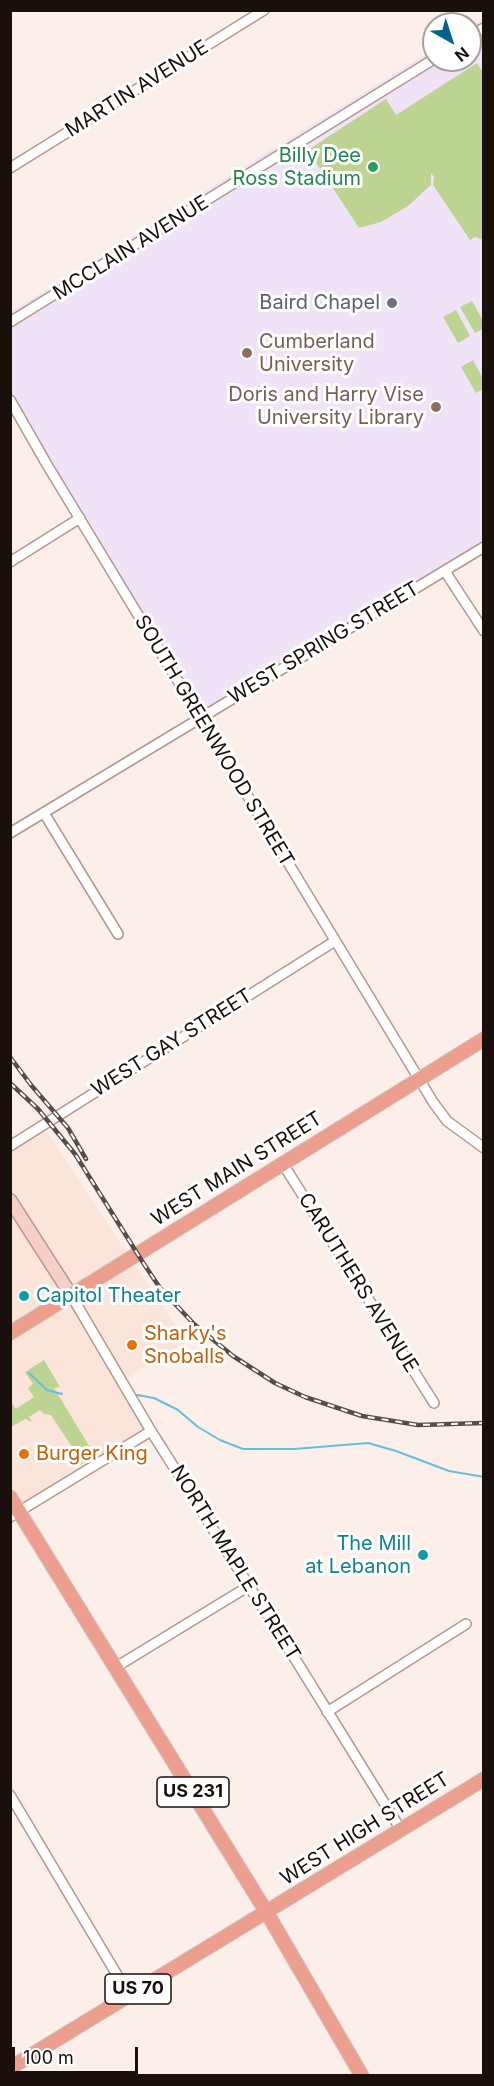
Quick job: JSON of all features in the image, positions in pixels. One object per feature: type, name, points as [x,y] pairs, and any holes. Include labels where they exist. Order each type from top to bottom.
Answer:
[{"type":"main road","name":"WEST MAIN STREET","points":[[10,1333],[483,1040]]},
{"type":"main road","name":"US 231","points":[[10,1497],[15,1514],[116,1667],[267,1913],[357,2074]]},
{"type":"main road","name":"WEST HIGH STREET","points":[[267,1913],[483,1779]]},
{"type":"main road","name":"US 70","points":[[10,2068],[267,1913]]},
{"type":"street","name":"MARTIN AVENUE","points":[[10,168],[264,10]]},
{"type":"street","name":"MCCLAIN AVENUE","points":[[10,322],[422,66]]},
{"type":"street","name":"SOUTH GREENWOOD STREET","points":[[10,400],[334,941],[420,1079],[447,1121],[483,1148]]},
{"type":"street","points":[[10,562],[80,518]]},
{"type":"street","name":"WEST SPRING STREET","points":[[10,833],[483,547]]},
{"type":"street","points":[[446,570],[483,631]]},
{"type":"street","points":[[44,813],[118,934]]},
{"type":"street","name":"WEST GAY STREET","points":[[10,1146],[334,941]]},
{"type":"street","name":"CARUTHERS AVENUE","points":[[283,1164],[434,1403]]},
{"type":"street","points":[[10,1200],[71,1295]]},
{"type":"street","name":"NORTH MAPLE STREET","points":[[71,1295],[151,1431],[400,1830]]},
{"type":"street","points":[[15,1514],[151,1431]]},
{"type":"street","points":[[116,1667],[249,1586]]},
{"type":"street","points":[[327,1712],[466,1624]]},
{"type":"street","points":[[12,1801],[129,1995]]},
{"type":"shaded area","name":"Cumberland University","points":[[482,20],[483,540],[208,707],[200,705],[46,463],[11,394],[11,312],[422,56],[422,72],[482,72]]},
{"type":"shaded area","points":[[43,1125],[186,1342],[122,1381],[151,1431],[11,1517],[11,1146]]},
{"type":"green space","points":[[482,71],[484,74],[483,240],[475,237],[470,240],[433,185],[434,177],[431,173],[431,185],[408,206],[381,222],[359,228],[308,150],[386,99],[396,115],[463,72]]},
{"type":"green space","points":[[472,301],[483,321],[483,329],[475,333],[460,307]]},
{"type":"green space","points":[[456,310],[470,336],[458,343],[443,317]]},
{"type":"green space","points":[[473,360],[483,379],[483,389],[476,393],[461,367]]},
{"type":"green space","points":[[44,1360],[60,1387],[54,1388],[94,1454],[102,1450],[103,1452],[77,1467],[74,1465],[80,1459],[51,1415],[44,1414],[40,1410],[29,1417],[32,1422],[25,1419],[11,1427],[11,1402],[16,1409],[34,1397],[28,1388],[33,1384],[25,1372]]},
{"type":"waterway","points":[[29,1373],[47,1390],[62,1394]]},
{"type":"waterway","points":[[137,1395],[154,1398],[178,1410],[198,1427],[220,1440],[243,1449],[294,1449],[368,1443],[449,1471],[484,1477]]},
{"type":"railway","points":[[10,1057],[68,1128],[86,1159]]},
{"type":"railway","points":[[10,1083],[38,1109],[75,1154],[160,1288],[194,1324],[233,1356],[275,1383],[305,1397],[362,1416],[418,1425],[484,1423]]},
{"type":"place","name":"Billy Dee Ross Stadium","points":[[373,167]]},
{"type":"place","name":"Baird Chapel","points":[[392,303]]},
{"type":"place","name":"Cumberland University","points":[[247,353]]},
{"type":"place","name":"Doris and Harry Vise University Library","points":[[436,407]]},
{"type":"place","name":"Capitol Theater","points":[[24,1296]]},
{"type":"place","name":"Sharky's Snoballs","points":[[132,1345]]},
{"type":"place","name":"Burger King","points":[[24,1454]]},
{"type":"place","name":"The Mill at Lebanon","points":[[423,1555]]}]
